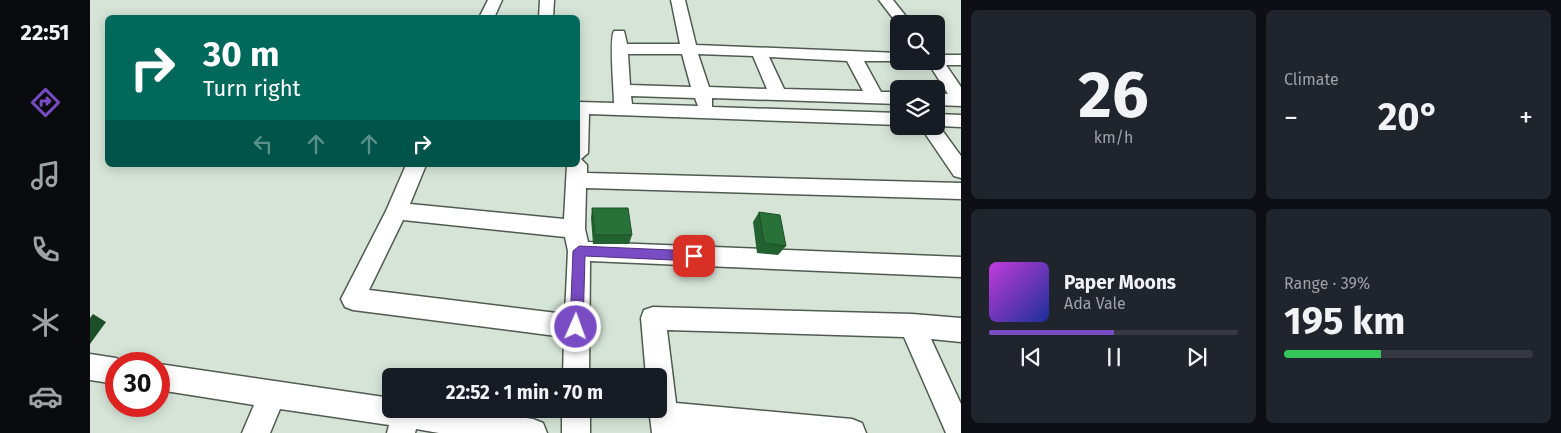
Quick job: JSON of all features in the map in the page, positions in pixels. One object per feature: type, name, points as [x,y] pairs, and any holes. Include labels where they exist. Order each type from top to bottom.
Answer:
[{"type":"street","points":[[488,15],[495,0]]},
{"type":"street","points":[[546,15],[547,0]]},
{"type":"street","points":[[678,0],[689,49],[707,112]]},
{"type":"street","points":[[886,0],[898,15]]},
{"type":"street","points":[[624,109],[619,42],[689,49],[890,58]]},
{"type":"street","points":[[759,52],[778,94]]},
{"type":"street","points":[[853,56],[875,97]]},
{"type":"street","points":[[945,60],[961,60]]},
{"type":"street","points":[[942,70],[961,100]]},
{"type":"street","points":[[622,90],[890,98]]},
{"type":"street","points":[[945,99],[961,100]]},
{"type":"street","points":[[580,108],[890,119]]},
{"type":"street","points":[[945,120],[961,121]]},
{"type":"street","points":[[935,135],[961,172]]},
{"type":"street","points":[[415,167],[397,211],[353,299],[576,327]]},
{"type":"street","points":[[576,368],[576,172],[961,191]]},
{"type":"street","points":[[397,211],[576,240],[961,267]]},
{"type":"street","points":[[852,433],[665,424],[654,318],[912,326],[961,330]]},
{"type":"street","points":[[912,326],[960,433]]},
{"type":"street","points":[[90,367],[105,369]]},
{"type":"street","points":[[170,379],[273,394],[404,424],[533,433]]},
{"type":"street","points":[[256,433],[273,394]]},
{"type":"street","points":[[576,418],[576,433]]},
{"type":"building","points":[[592,208],[628,208],[632,235],[595,235]]},
{"type":"building","points":[[759,212],[780,215],[786,246],[764,243]]},
{"type":"route","points":[[576,327],[579,251],[694,256]]}]
